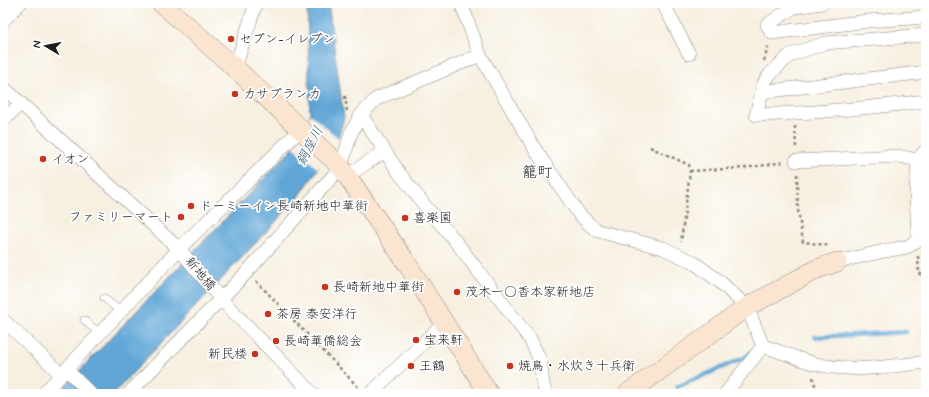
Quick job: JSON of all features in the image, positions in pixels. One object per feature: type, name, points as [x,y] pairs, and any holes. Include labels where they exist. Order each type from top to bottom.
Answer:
[{"type":"street","points":[[3,21],[20,3]]},
{"type":"street","points":[[161,3],[235,68],[301,129],[344,172],[406,262],[489,394]]},
{"type":"street","points":[[235,68],[256,3]]},
{"type":"street","points":[[461,3],[480,54],[536,151],[579,214],[598,231],[663,248],[693,262],[719,281],[747,307],[763,346],[813,363],[846,368],[900,366],[926,362]]},
{"type":"street","points":[[663,3],[689,54]]},
{"type":"street","points":[[822,3],[793,5],[767,25],[772,32],[868,21],[926,18]]},
{"type":"street","points":[[926,35],[825,43],[790,55],[770,74],[762,92],[756,115],[795,114],[872,108],[926,101]]},
{"type":"street","points":[[344,172],[351,133],[361,115],[376,99],[480,54]]},
{"type":"street","points":[[762,92],[926,72]]},
{"type":"street","name":"新地橋","points":[[3,87],[180,250],[217,294],[313,394]]},
{"type":"street","points":[[3,121],[21,103]]},
{"type":"street","points":[[361,115],[384,152],[426,207],[458,244],[530,339],[540,360],[543,384],[546,394]]},
{"type":"street","points":[[43,394],[180,250],[301,129]]},
{"type":"street","points":[[128,394],[217,294],[247,272],[344,172],[384,152]]},
{"type":"street","points":[[627,394],[747,307],[817,269],[837,262],[884,250],[907,247],[922,237],[916,191],[922,156],[796,161]]},
{"type":"street","points":[[3,320],[91,394]]},
{"type":"street","points":[[365,392],[444,323]]},
{"type":"street","points":[[725,394],[763,346]]},
{"type":"lane","points":[[104,298],[121,312]]},
{"type":"lane","points":[[84,320],[100,334]]},
{"type":"path","points":[[795,114],[798,210],[803,242],[826,245],[837,262]]},
{"type":"path","points":[[650,147],[690,165],[680,256]]},
{"type":"path","points":[[690,171],[744,168],[796,161]]},
{"type":"path","points":[[247,272],[365,392]]},
{"type":"path","points":[[919,274],[926,274]]},
{"type":"water","name":"銅座川","points":[[307,3],[328,3],[344,118],[338,138],[330,136],[318,169],[299,197],[113,394],[57,394],[294,147],[310,114]]},
{"type":"pier","points":[[310,114],[338,138],[337,140],[331,139],[323,161],[318,169],[294,147]]},
{"type":"waterway","points":[[815,337],[906,332]]},
{"type":"waterway","points":[[677,387],[746,357],[751,352]]},
{"type":"place","name":"セブン-イレブン","points":[[231,39]]},
{"type":"place","name":"カサブランカ","points":[[235,94]]},
{"type":"place","name":"イオン","points":[[43,159]]},
{"type":"place","name":"ドーミーイン長崎新地中華街","points":[[191,206]]},
{"type":"place","name":"ファミリーマート","points":[[181,217]]},
{"type":"place","name":"喜楽園","points":[[405,218]]},
{"type":"place","name":"長崎新地中華街","points":[[325,287]]},
{"type":"place","name":"茂木一○香本家新地店","points":[[457,292]]},
{"type":"place","name":"茶房 泰安洋行","points":[[268,314]]},
{"type":"place","name":"宝来軒","points":[[416,340]]},
{"type":"place","name":"長崎華僑総会","points":[[276,341]]},
{"type":"place","name":"新民楼","points":[[255,354]]},
{"type":"place","name":"王鶴","points":[[411,366]]},
{"type":"place","name":"焼鳥・水炊き十兵衛","points":[[510,366]]},
{"type":"district","name":"籠町","points":[[537,173]]}]
